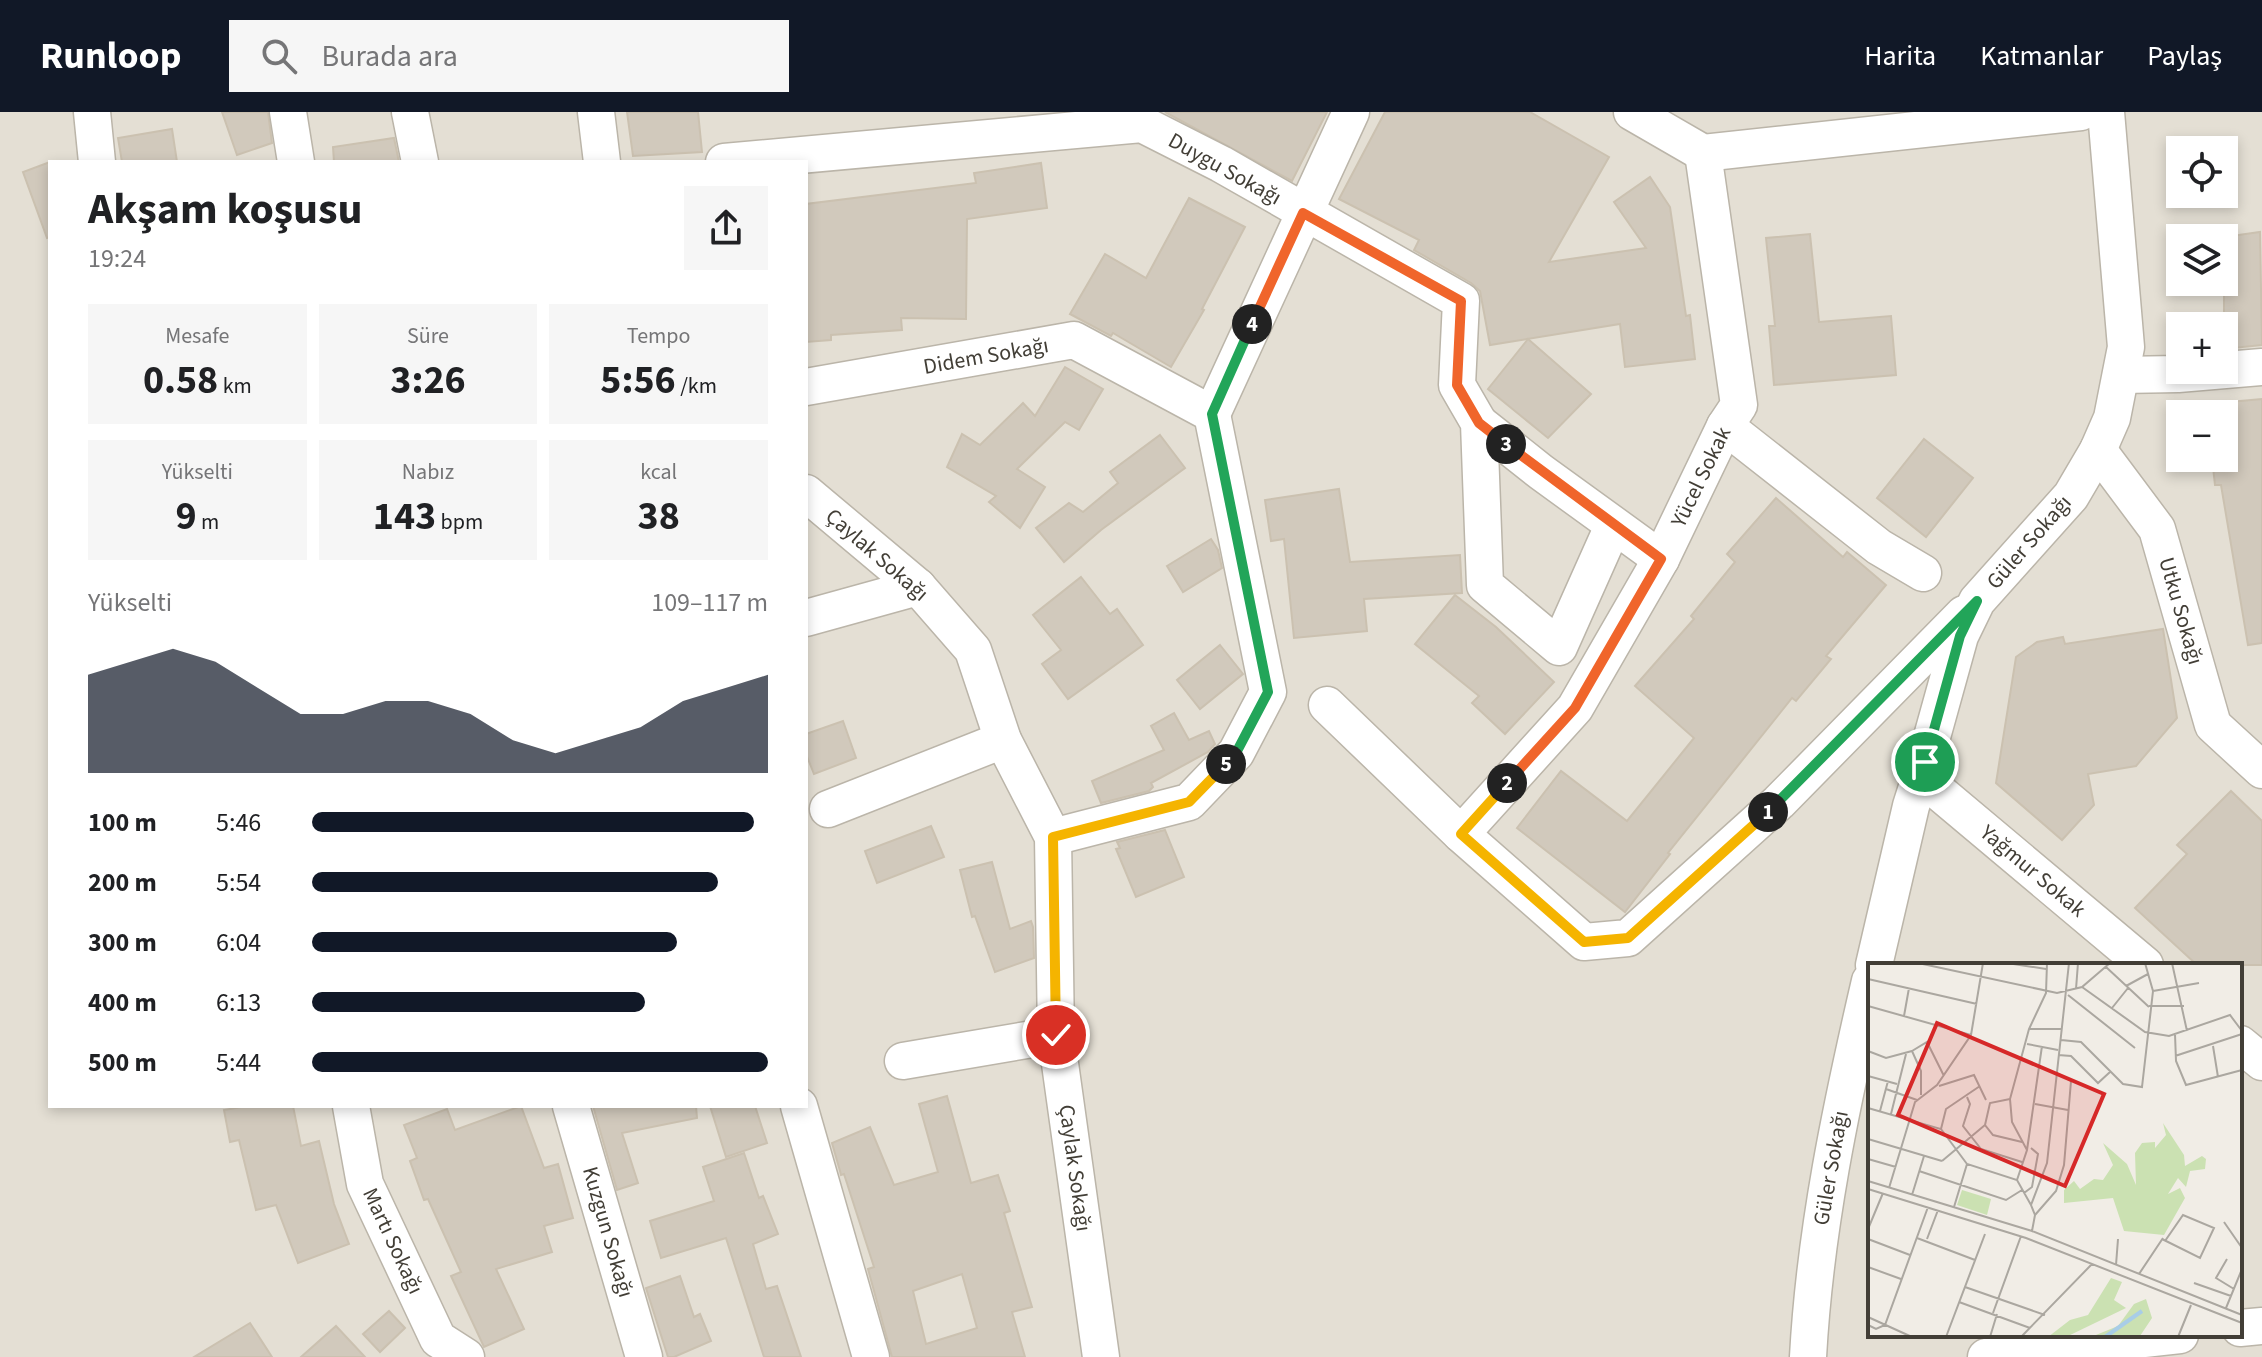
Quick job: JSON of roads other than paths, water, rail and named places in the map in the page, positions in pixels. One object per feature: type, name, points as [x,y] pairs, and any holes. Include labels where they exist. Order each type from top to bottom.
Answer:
[{"type":"street","points":[[92,112],[97,160]]},
{"type":"street","points":[[288,112],[296,160]]},
{"type":"street","points":[[410,112],[420,160]]},
{"type":"street","points":[[596,112],[602,160]]},
{"type":"street","points":[[1053,837],[1189,802],[1236,753],[1268,692],[1212,414],[1351,112]]},
{"type":"street","points":[[1632,112],[1703,153],[2081,112]]},
{"type":"street","name":"Güler Sokağı","points":[[1874,963],[1911,806],[1960,636],[1977,601],[2071,496],[2098,450],[2112,418],[2126,347],[2106,112]]},
{"type":"street","name":"Duygu Sokağı","points":[[746,160],[1142,124],[1221,164],[1461,301],[1457,385],[1479,423],[1485,585],[1559,647],[1613,526]]},
{"type":"street","name":"Yücel Sokak","points":[[1461,834],[1575,708],[1661,559],[1725,426],[1739,405],[1703,153]]},
{"type":"street","name":"Didem Sokağı","points":[[808,387],[1074,340],[1212,414]]},
{"type":"street","points":[[2121,375],[2262,367]]},
{"type":"street","points":[[1479,423],[1661,559]]},
{"type":"street","points":[[1725,426],[1879,547],[1923,573]]},
{"type":"street","name":"Utku Sokağı","points":[[2098,450],[2157,529],[2213,725],[2262,770]]},
{"type":"street","name":"Çaylak Sokağı","points":[[808,495],[918,587],[973,650],[1003,740],[1053,837],[1056,1035],[1101,1357]]},
{"type":"street","points":[[808,617],[918,587]]},
{"type":"street","points":[[1327,705],[1461,834],[1584,942],[1628,938],[1779,802],[1977,601]]},
{"type":"street","points":[[828,809],[1003,740]]},
{"type":"street","name":"Yağmur Sokak","points":[[1921,777],[2143,963]]},
{"type":"street","name":"Güler Sokağı","points":[[1808,1357],[1812,1280],[1834,1143],[1868,990]]},
{"type":"street","points":[[903,1061],[1056,1035]]},
{"type":"street","points":[[2242,1046],[2262,1062]]},
{"type":"street","name":"Martı Sokağı","points":[[351,1108],[365,1184],[438,1339],[466,1357]]},
{"type":"street","name":"Kuzgun Sokağı","points":[[572,1108],[644,1357]]},
{"type":"street","points":[[800,1108],[871,1357]]},
{"type":"street","points":[[2242,1328],[2262,1326]]},
{"type":"street","points":[[1986,1357],[2162,1337]]}]
